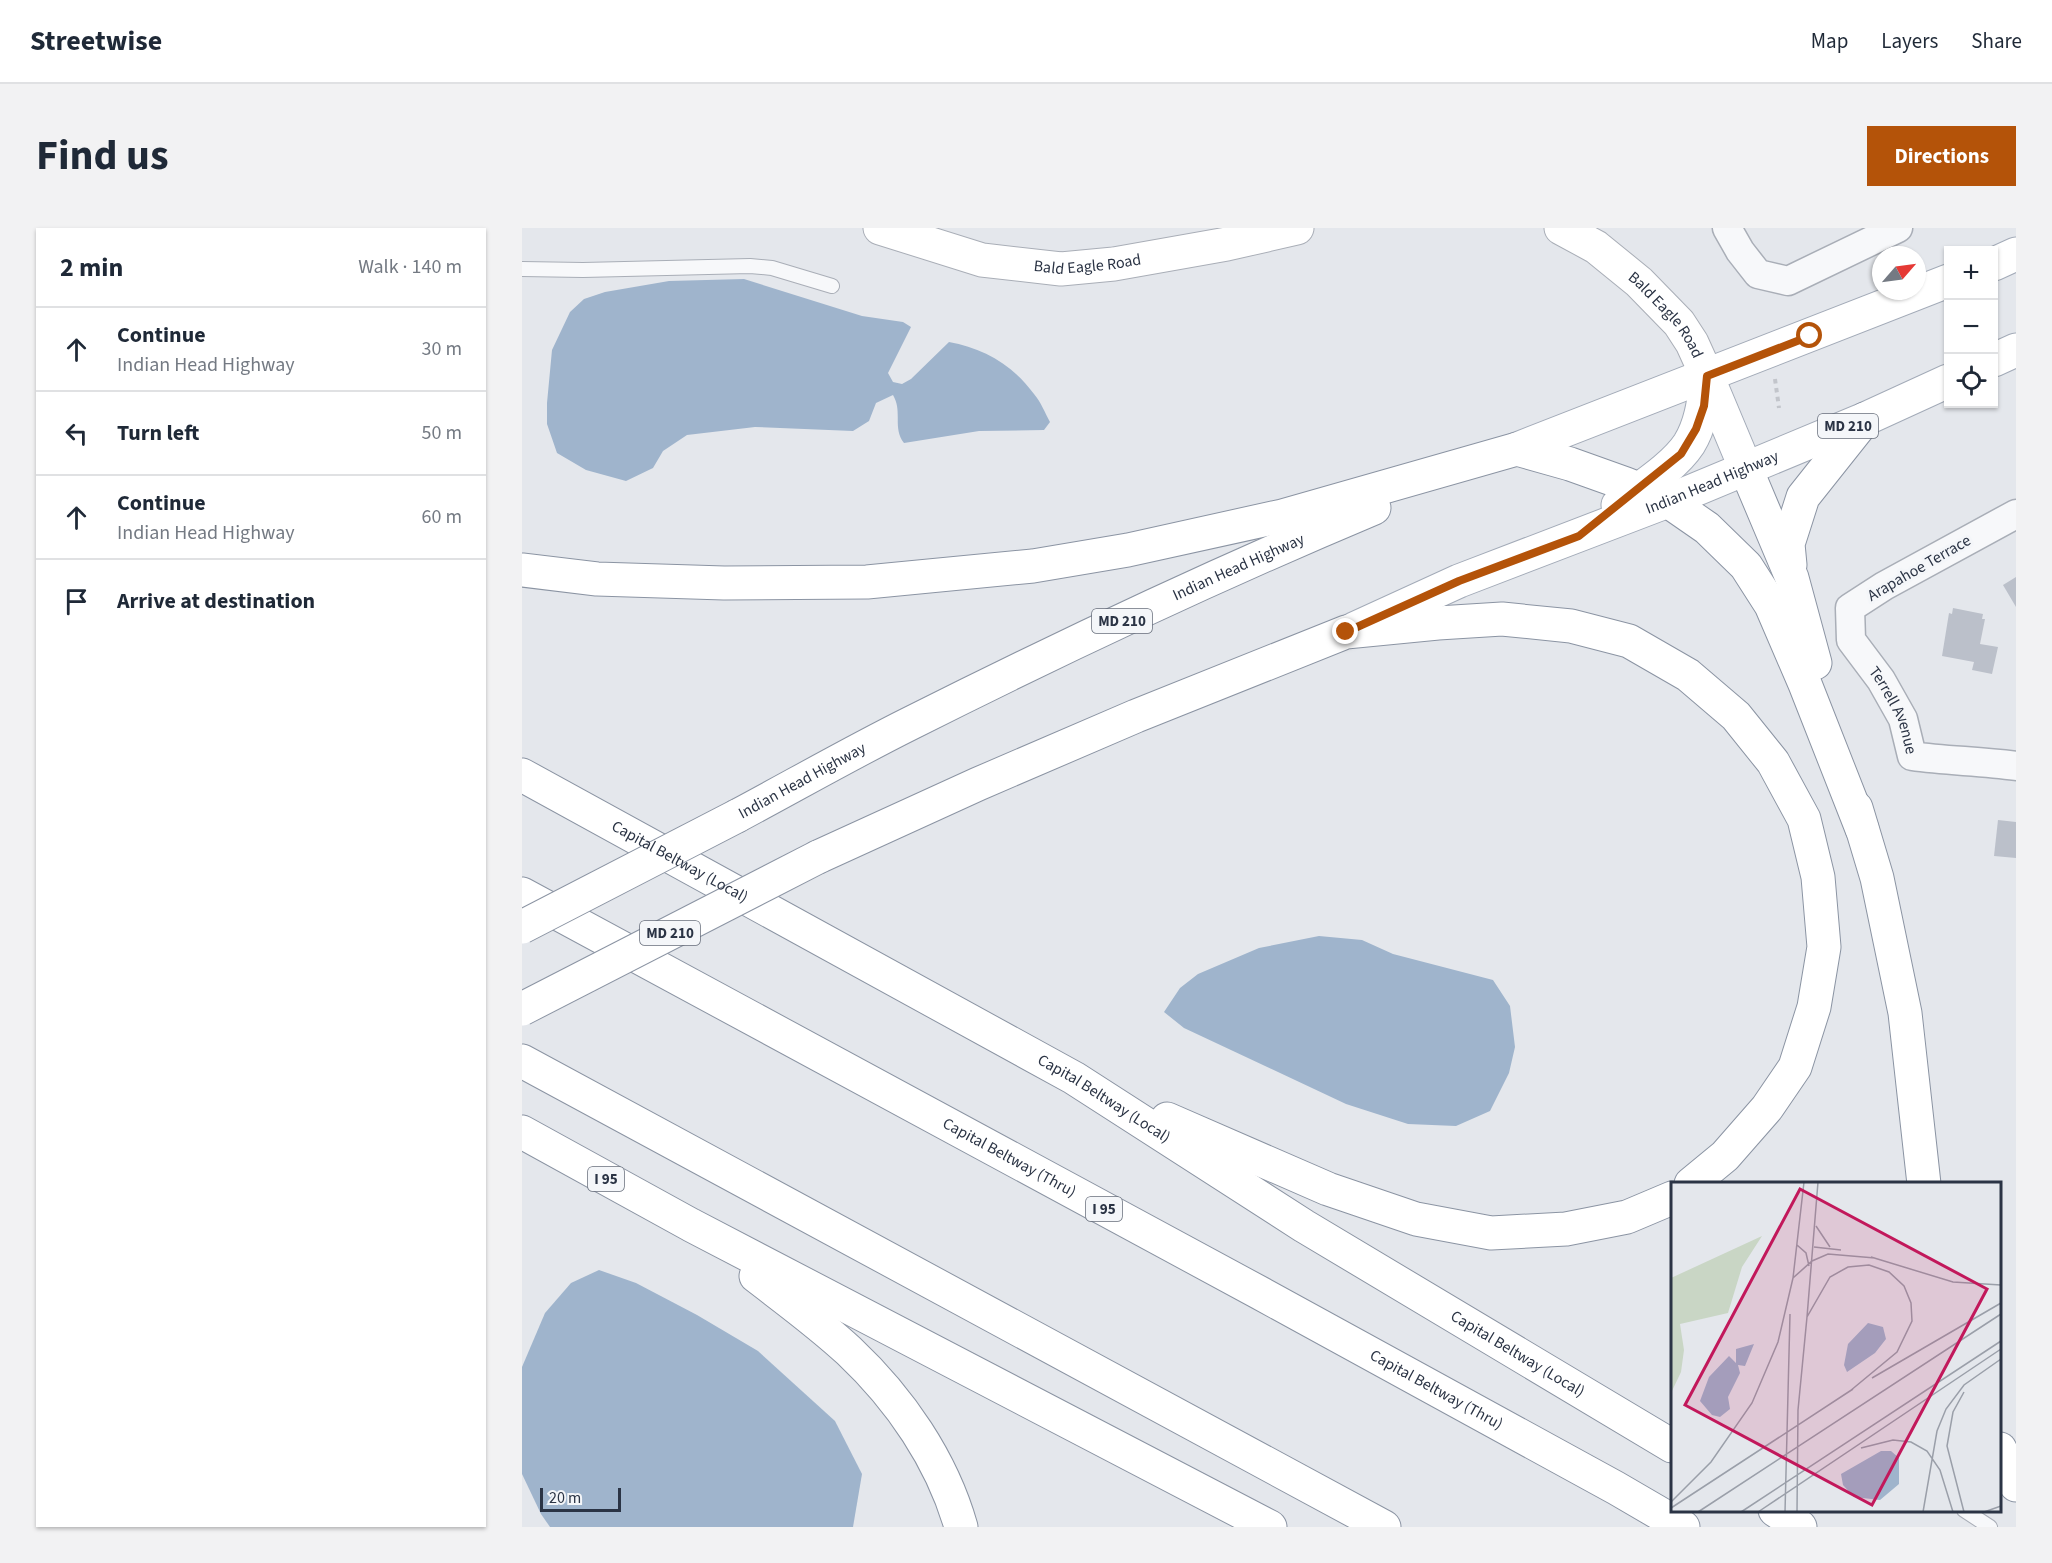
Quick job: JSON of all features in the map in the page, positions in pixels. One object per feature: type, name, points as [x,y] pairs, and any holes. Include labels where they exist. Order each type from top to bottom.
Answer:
[{"type":"main road","name":"Bald Eagle Road","points":[[880,228],[982,260],[1061,268],[1114,264],[1227,244],[1297,228]]},
{"type":"main road","name":"Bald Eagle Road","points":[[1561,228],[1596,247],[1639,282],[1679,323],[1692,343],[1707,376],[1792,578]]},
{"type":"main road","points":[[1998,262],[2016,254]]},
{"type":"main road","name":"Indian Head Highway","points":[[522,927],[737,816],[908,724],[1091,635],[1290,544],[1517,449],[1944,283]]},
{"type":"main road","points":[[1998,358],[2016,350]]},
{"type":"main road","points":[[1654,495],[1670,464],[1689,444],[1696,429],[1704,406],[1707,376]]},
{"type":"main road","name":"Indian Head Highway","points":[[525,1007],[819,857],[978,784],[1136,716],[1346,632],[1459,581],[1579,536],[1654,495],[1746,469],[1944,383]]},
{"type":"main road","points":[[1865,419],[1803,497],[1788,544],[1792,578],[1880,888],[1905,1012],[1924,1182]]},
{"type":"main road","points":[[522,570],[597,579],[724,583],[867,582],[1033,566],[1128,550],[1282,516],[1517,449],[1570,464],[1654,495],[1707,528],[1746,566],[1771,605],[1862,829]]},
{"type":"main road","points":[[1346,632],[1502,619],[1571,626],[1629,641],[1688,675],[1736,716],[1773,762],[1804,819],[1818,877],[1824,947],[1814,1007],[1795,1067],[1767,1108],[1725,1156],[1693,1182]]},
{"type":"main road","name":"Capital Beltway (Local)","points":[[522,775],[1074,1078],[1304,1226],[1671,1445]]},
{"type":"main road","name":"Capital Beltway (Thru)","points":[[522,894],[1260,1293],[1683,1527]]},
{"type":"main road","points":[[522,1061],[1384,1527]]},
{"type":"main road","points":[[1074,1078],[1328,1189],[1416,1219],[1491,1233],[1566,1229],[1627,1217],[1671,1198]]},
{"type":"main road","name":"I 95","points":[[522,1132],[691,1225],[1270,1527]]},
{"type":"main road","points":[[691,1225],[849,1351],[893,1398],[931,1453],[955,1504],[961,1527]]},
{"type":"main road","points":[[2001,1451],[2016,1485]]},
{"type":"street","points":[[1727,228],[1740,251],[1758,274],[1788,280],[1898,228]]},
{"type":"street","name":"Arapahoe Terrace","points":[[1851,640],[1850,608],[1884,586],[2016,514]]},
{"type":"street","name":"Terrell Avenue","points":[[1851,640],[1881,680],[1903,719],[1912,756],[1941,760],[1975,760],[2016,766]]},
{"type":"lane","points":[[522,269],[583,270],[750,266],[781,270],[832,286]]},
{"type":"lane","points":[[1967,1512],[1990,1527]]},
{"type":"path","points":[[1774,374],[1779,408]]},
{"type":"water","points":[[744,279],[862,316],[903,322],[911,327],[888,373],[893,382],[902,384],[911,379],[949,342],[985,353],[1017,374],[1039,400],[1050,422],[1044,430],[979,431],[904,443],[900,437],[896,401],[893,395],[876,403],[869,421],[853,431],[755,427],[687,435],[663,451],[653,468],[626,481],[586,470],[557,453],[547,424],[547,403],[552,350],[570,312],[584,299],[605,292],[669,281]]},
{"type":"water","points":[[1319,936],[1362,940],[1393,954],[1493,980],[1510,1006],[1515,1047],[1509,1073],[1490,1111],[1456,1126],[1408,1124],[1346,1104],[1184,1028],[1164,1012],[1180,988],[1198,974],[1259,948]]},
{"type":"water","points":[[599,1270],[636,1283],[758,1351],[835,1421],[862,1474],[853,1527],[550,1527],[541,1514],[522,1474],[522,1367],[545,1313],[571,1283]]},
{"type":"building","points":[[2016,577],[2016,607],[2003,585]]},
{"type":"building","points":[[1953,608],[1983,614],[1982,619],[1985,619],[1980,644],[1998,647],[1992,674],[1972,670],[1974,662],[1942,656],[1949,613],[1952,614]]},
{"type":"building","points":[[1998,820],[2016,822],[2016,858],[1994,856]]},
{"type":"route","points":[[1346,632],[1459,581],[1579,536],[1670,464],[1689,444],[1704,406],[1707,376],[1810,336]]}]
